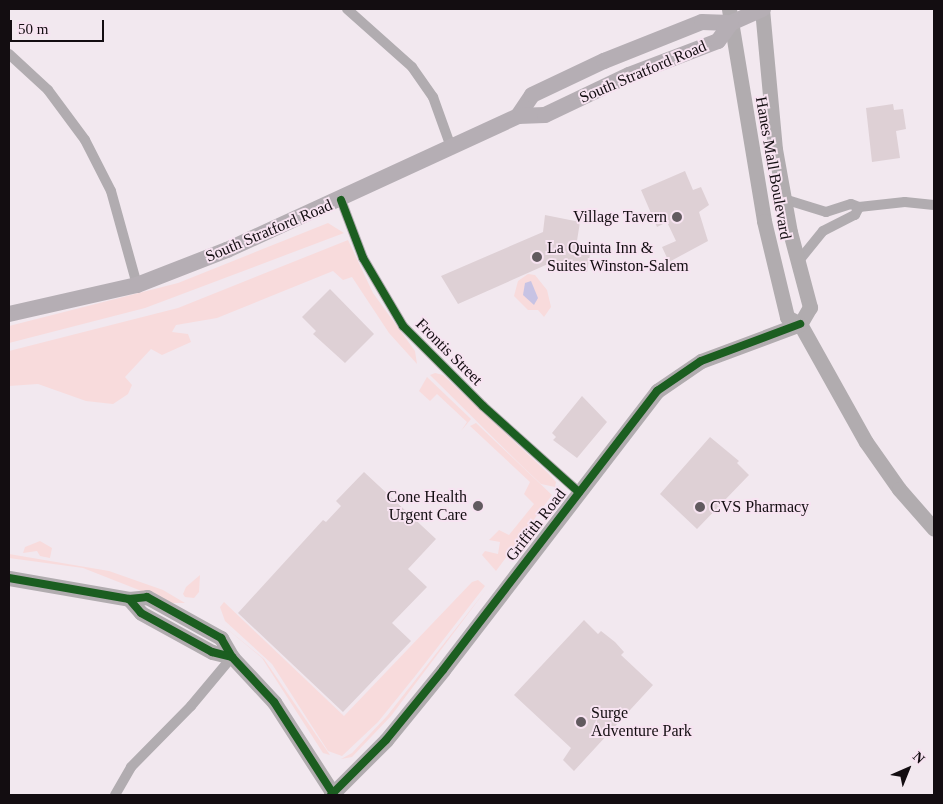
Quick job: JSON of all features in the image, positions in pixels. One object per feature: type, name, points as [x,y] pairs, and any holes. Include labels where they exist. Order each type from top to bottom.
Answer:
[{"type":"main road","name":"South Stratford Road","points":[[518,116],[532,96],[604,61],[702,22],[762,9]]},
{"type":"main road","name":"South Stratford Road","points":[[9,314],[137,285],[341,200],[518,116],[544,115],[630,75],[718,41],[730,16]]},
{"type":"street","points":[[347,9],[412,67],[433,96],[451,147]]},
{"type":"street","name":"Hanes Mall Boulevard","points":[[762,9],[775,149],[784,199],[810,307],[800,324]]},
{"type":"street","name":"Hanes Mall Boulevard","points":[[730,16],[774,272],[787,317],[800,324],[866,442],[898,488],[934,529]]},
{"type":"street","points":[[9,54],[48,90],[85,140],[111,191],[137,285]]},
{"type":"street","points":[[784,199],[820,212],[851,204],[859,207],[905,202],[934,205]]},
{"type":"street","name":"Frontis Street","points":[[341,200],[370,272],[403,326],[483,406],[579,492]]},
{"type":"street","points":[[798,262],[823,231],[855,215],[859,207]]},
{"type":"street","name":"Griffith Road","points":[[333,795],[411,709],[645,405],[670,379],[701,361],[800,324]]},
{"type":"street","points":[[9,578],[129,599],[147,597],[190,619],[221,638],[232,657],[274,702],[333,795]]},
{"type":"street","points":[[129,599],[141,613],[212,652],[232,657]]},
{"type":"street","points":[[115,795],[131,767],[190,706],[232,657]]},
{"type":"shaded area","points":[[328,223],[344,233],[145,308],[9,343],[9,326],[178,283]]},
{"type":"shaded area","points":[[348,240],[373,293],[415,351],[417,364],[389,333],[352,277],[343,280],[333,271],[217,318],[176,325],[172,332],[188,334],[191,342],[162,355],[151,349],[125,377],[132,385],[128,394],[113,404],[86,401],[38,384],[9,386],[9,351],[178,308]]},
{"type":"shaded area","points":[[528,274],[535,275],[547,290],[551,307],[544,317],[538,310],[528,310],[514,296],[518,281]]},
{"type":"shaded area","points":[[531,281],[538,298],[534,305],[523,295],[525,283]]},
{"type":"shaded area","points":[[435,373],[443,375],[548,473],[556,482],[555,487],[541,484],[524,468],[430,375]]},
{"type":"shaded area","points":[[427,377],[471,419],[461,431],[467,422],[437,394],[430,401],[419,391]]},
{"type":"shaded area","points":[[476,423],[552,495],[496,571],[482,555],[485,551],[498,554],[500,542],[489,540],[499,530],[509,535],[534,504],[524,494],[530,482],[470,426]]},
{"type":"shaded area","points":[[40,541],[52,548],[50,558],[40,556],[37,551],[23,553],[25,547]]},
{"type":"shaded area","points":[[9,554],[109,571],[163,590],[185,603],[172,603],[83,568],[9,558]]},
{"type":"shaded area","points":[[200,575],[199,592],[194,598],[185,597],[183,594],[186,587]]},
{"type":"shaded area","points":[[478,580],[485,586],[378,722],[342,756],[328,751],[272,664],[225,621],[220,607],[224,602],[344,716],[472,582]]},
{"type":"shaded area","points":[[486,590],[391,716],[352,757],[341,759],[352,753],[387,716]]},
{"type":"shaded area","points":[[215,619],[264,659],[330,755],[323,753],[262,658]]},
{"type":"building","points":[[893,104],[894,110],[903,109],[906,129],[896,131],[900,158],[872,162],[866,108]]},
{"type":"building","name":"Village Tavern","points":[[685,171],[693,190],[701,187],[709,205],[699,212],[708,241],[669,262],[662,247],[676,241],[667,222],[657,227],[641,190]]},
{"type":"building","name":"La Quinta Inn & Suites Winston-Salem","points":[[545,215],[580,222],[576,247],[581,253],[590,254],[587,272],[561,270],[557,260],[458,304],[441,276],[543,232]]},
{"type":"building","points":[[330,289],[374,334],[345,363],[313,334],[316,331],[302,317]]},
{"type":"building","points":[[582,396],[607,422],[577,458],[553,440],[556,437],[552,433]]},
{"type":"building","name":"CVS Pharmacy","points":[[710,437],[739,461],[737,463],[749,475],[697,529],[660,494]]},
{"type":"building","points":[[364,472],[436,539],[408,569],[427,587],[392,623],[411,641],[343,712],[238,613],[323,520],[326,522],[341,506],[336,501]]},
{"type":"building","name":"Surge Adventure Park","points":[[584,620],[598,634],[601,631],[615,642],[624,652],[621,655],[653,685],[574,771],[563,760],[571,748],[514,695]]},
{"type":"cycle path","points":[[341,200],[363,258],[403,326],[483,406],[579,492]]},
{"type":"cycle path","points":[[331,795],[386,740],[443,670],[657,391],[701,361],[800,324]]},
{"type":"cycle path","points":[[9,578],[129,599],[147,597],[221,638],[232,657],[274,702],[334,795]]},
{"type":"cycle path","points":[[129,599],[141,613],[212,652],[232,657]]},
{"type":"place","name":"Village Tavern","points":[[677,217]]},
{"type":"place","name":"La Quinta Inn & Suites Winston-Salem","points":[[537,257]]},
{"type":"place","name":"Cone Health Urgent Care","points":[[478,506]]},
{"type":"place","name":"CVS Pharmacy","points":[[700,507]]},
{"type":"place","name":"Surge Adventure Park","points":[[581,722]]}]
